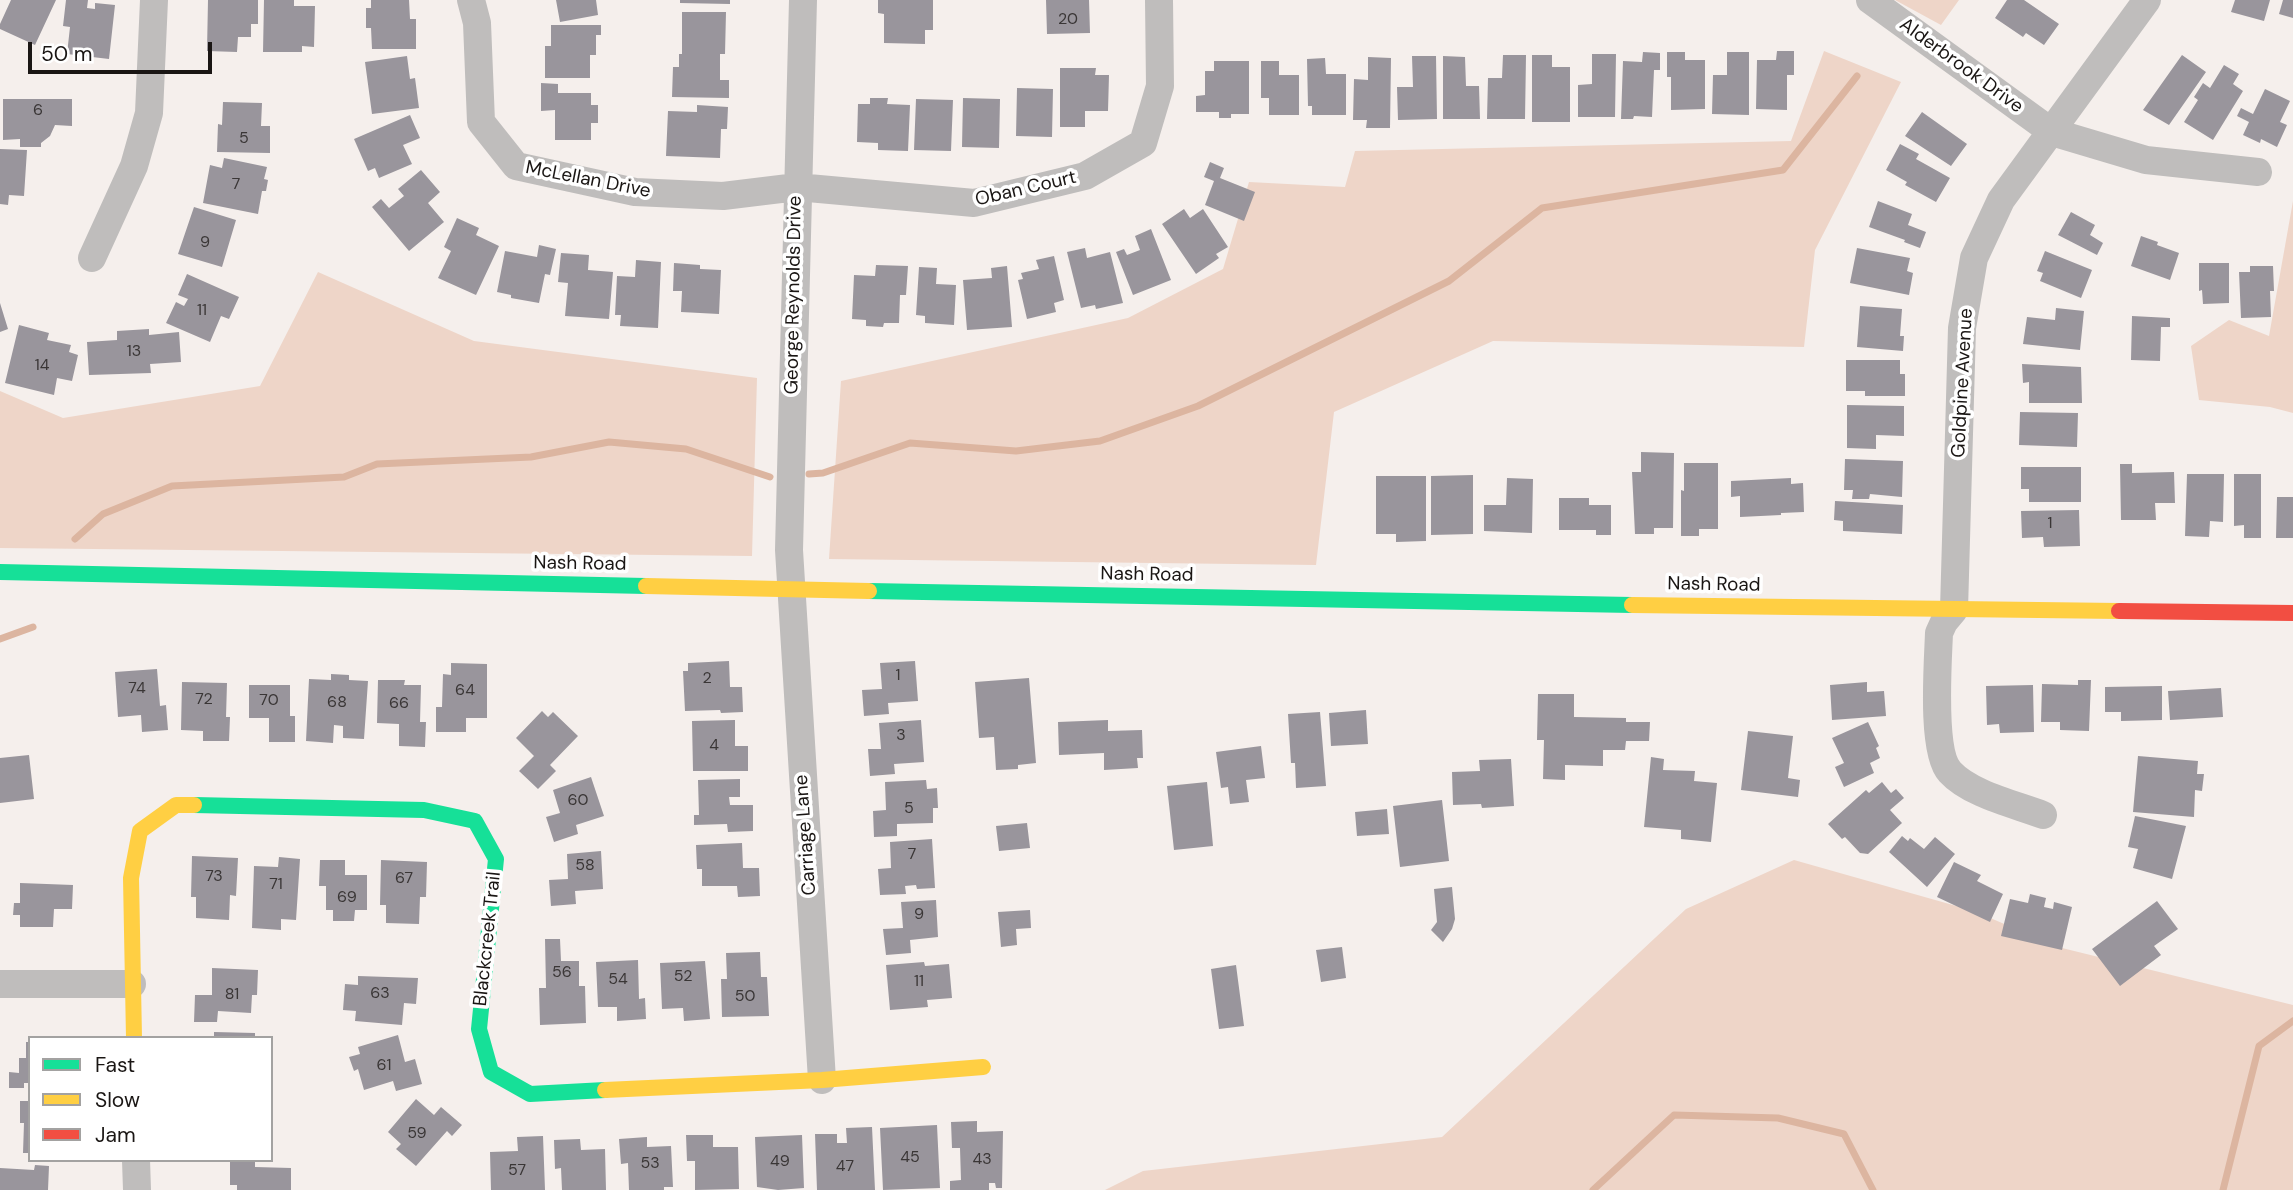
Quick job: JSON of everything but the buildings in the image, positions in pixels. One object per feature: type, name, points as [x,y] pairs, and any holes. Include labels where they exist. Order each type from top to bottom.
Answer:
[{"type":"street","points":[[92,258],[134,166],[149,113],[154,0]]},
{"type":"street","name":"McLellan Drive","points":[[471,0],[477,23],[481,122],[516,166],[635,192],[723,196],[797,187]]},
{"type":"street","name":"George Reynolds Drive","points":[[790,589],[803,0]]},
{"type":"street","name":"Oban Court","points":[[797,187],[974,203],[1085,176],[1143,143],[1160,86],[1159,0]]},
{"type":"street","name":"Alderbrook Drive","points":[[1870,0],[2052,132],[2146,160],[2258,172]]},
{"type":"street","name":"Goldpine Avenue","points":[[1954,610],[1962,328],[1974,258],[2001,200],[2147,0]]},
{"type":"street","name":"Nash Road","points":[[0,572],[1954,610],[2293,613]]},
{"type":"street","name":"Carriage Lane","points":[[790,589],[822,1080]]},
{"type":"street","points":[[1954,610],[1939,633],[1938,739],[1948,771],[1969,787],[2043,815]]},
{"type":"street","name":"Blackcreek Trail","points":[[134,1036],[131,878],[140,831],[176,805],[424,810],[475,821],[496,859],[479,1028],[491,1072],[530,1094],[822,1080],[983,1067]]},
{"type":"street","points":[[0,984],[132,984]]},
{"type":"street","points":[[136,1162],[137,1190]]},
{"type":"shaded area","points":[[1895,0],[1959,0],[1941,25]]},
{"type":"shaded area","points":[[1824,51],[1901,82],[1815,250],[1804,347],[1493,341],[1334,412],[1316,565],[829,559],[841,381],[1128,318],[1223,269],[1249,182],[1345,187],[1355,151],[1791,141]]},
{"type":"shaded area","points":[[2293,201],[2293,413],[2270,407],[2199,400],[2191,346],[2229,320],[2269,336]]},
{"type":"shaded area","points":[[318,272],[474,341],[757,378],[752,556],[0,548],[0,391],[63,418],[260,386]]},
{"type":"shaded area","points":[[1794,860],[1974,911],[2058,947],[2293,1005],[2293,1190],[1105,1190],[1143,1171],[1442,1137],[1686,909]]},
{"type":"waterway","points":[[809,474],[823,473],[910,443],[1016,451],[1100,441],[1198,406],[1449,281],[1542,208],[1783,170],[1857,76]]},
{"type":"waterway","points":[[75,539],[103,514],[172,486],[344,477],[377,464],[531,457],[609,442],[686,449],[770,477]]},
{"type":"waterway","points":[[0,639],[33,627]]},
{"type":"waterway","points":[[2223,1190],[2259,1046],[2293,1021]]},
{"type":"waterway","points":[[1593,1190],[1674,1115],[1778,1118],[1844,1134],[1873,1190]]},
{"type":"traffic: fast","points":[[0,572],[646,586]]},
{"type":"traffic: fast","points":[[869,591],[1632,605]]},
{"type":"traffic: fast","points":[[194,805],[424,810],[475,821],[496,859],[479,1029],[491,1072],[530,1094],[605,1090]]},
{"type":"traffic: slow","points":[[646,586],[869,591]]},
{"type":"traffic: slow","points":[[1632,605],[2119,611]]},
{"type":"traffic: slow","points":[[134,1036],[131,878],[140,831],[176,805],[194,805]]},
{"type":"traffic: slow","points":[[605,1090],[822,1080],[983,1067]]},
{"type":"traffic: jam","points":[[2119,611],[2293,613]]}]
